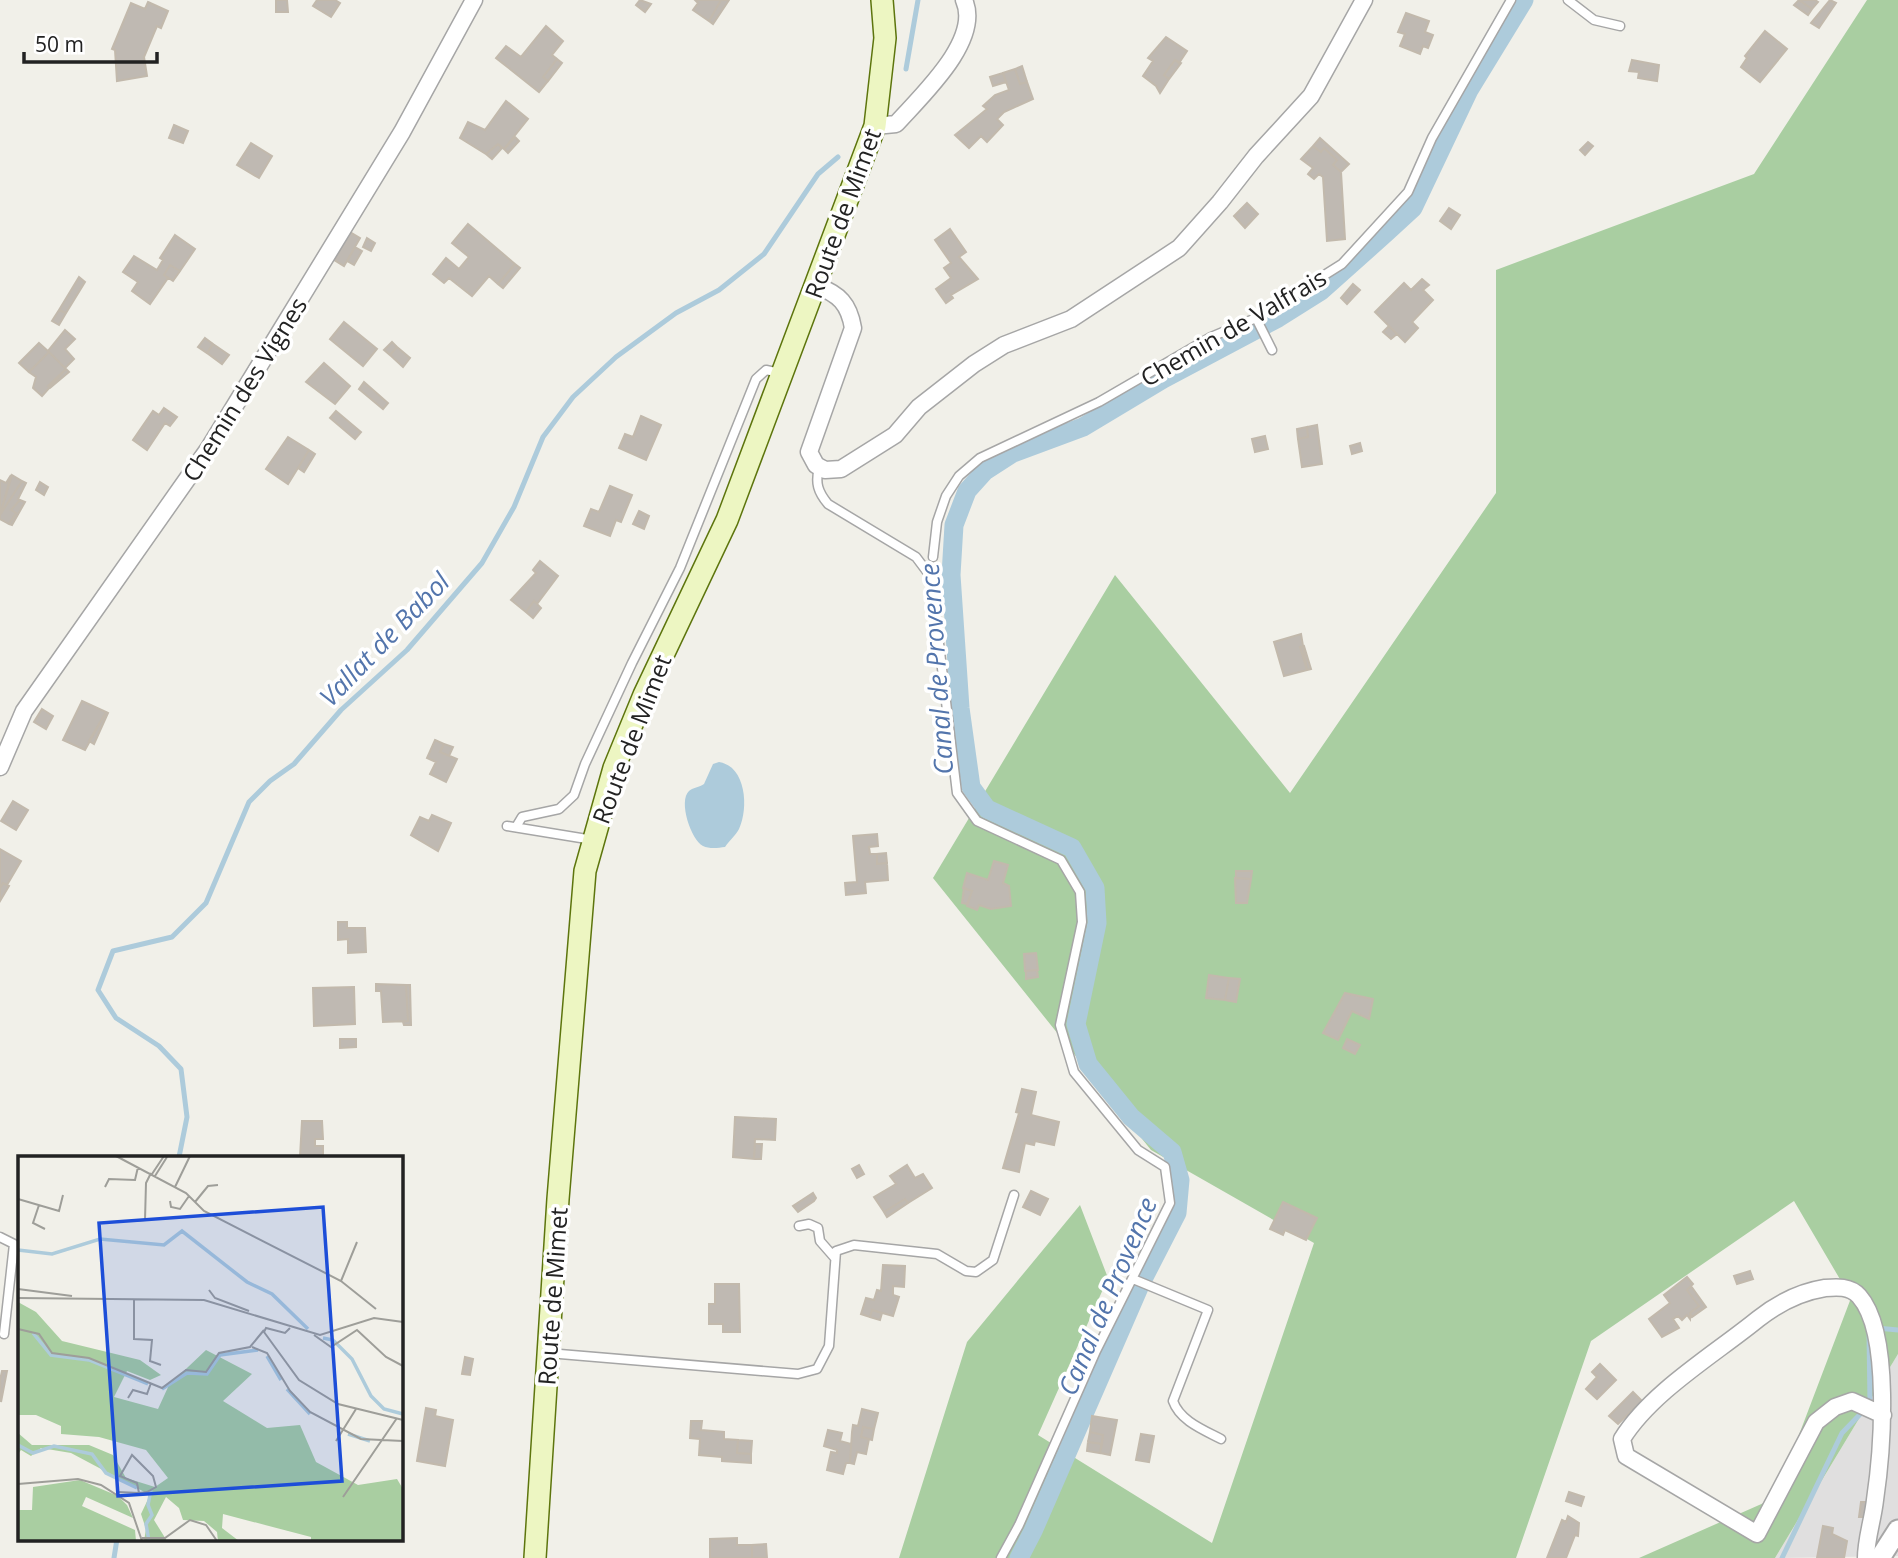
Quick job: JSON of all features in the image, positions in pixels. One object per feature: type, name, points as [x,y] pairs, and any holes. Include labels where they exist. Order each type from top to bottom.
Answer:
[{"type":"main road","name":"Route de Mimet","points":[[536,1558],[548,1353],[585,871],[614,768],[639,707],[727,520],[875,126],[885,38],[882,0]]},
{"type":"street","name":"Chemin des Vignes","points":[[0,767],[24,710],[209,448],[402,132],[474,0]]},
{"type":"street","points":[[875,126],[896,124],[937,78],[967,32],[970,13],[964,0]]},
{"type":"street","points":[[817,286],[841,298],[848,307],[853,328],[809,452],[819,468],[841,468],[895,435],[919,407],[974,364],[1004,345],[1089,309],[1179,248],[1256,156],[1311,96],[1364,0]]},
{"type":"street","points":[[1866,1558],[1876,1499],[1881,1414],[1880,1359],[1870,1316],[1860,1296],[1849,1288],[1812,1290],[1774,1306],[1633,1421],[1622,1439],[1622,1450],[1626,1456],[1757,1534],[1816,1422],[1835,1407],[1852,1401],[1881,1414]]},
{"type":"street","points":[[1880,1558],[1898,1530]]},
{"type":"lane","name":"Chemin de Valfrais","points":[[933,557],[937,522],[946,496],[959,476],[980,458],[1099,402],[1211,337],[1256,320],[1342,264],[1408,192],[1432,138],[1511,0]]},
{"type":"lane","points":[[1568,0],[1594,20],[1620,26]]},
{"type":"lane","points":[[1256,320],[1272,350]]},
{"type":"lane","points":[[593,840],[512,827],[522,817],[559,809],[574,795],[585,764],[632,663],[680,568],[756,379],[766,370],[783,374]]},
{"type":"lane","points":[[819,468],[816,481],[820,494],[828,504],[916,557],[931,577],[957,793],[977,821],[1061,860],[1080,892],[1082,922],[1060,1025],[1074,1072],[1138,1150],[1165,1167],[1170,1203],[1001,1558]]},
{"type":"lane","points":[[548,1353],[798,1374],[817,1369],[829,1346],[836,1251],[854,1245],[937,1254],[966,1271],[976,1272],[993,1260],[1014,1195]]},
{"type":"lane","points":[[799,1226],[809,1224],[818,1228],[820,1241],[834,1257]]},
{"type":"lane","points":[[0,1237],[15,1244],[4,1334]]},
{"type":"lane","points":[[1133,1279],[1208,1310],[1173,1401],[1176,1410],[1191,1423],[1221,1439]]},
{"type":"shaded area","points":[[1898,1354],[1898,1556],[1775,1558]]},
{"type":"green space","points":[[1867,0],[1898,0],[1898,1354],[1775,1558],[1639,1558],[1775,1498],[1851,1298],[1794,1201],[1591,1341],[1516,1558],[899,1558],[967,1342],[1080,1205],[1108,1278],[1038,1435],[1212,1543],[1314,1243],[1151,1150],[933,878],[1115,575],[1290,793],[1496,493],[1496,270],[1754,174]]},
{"type":"water","points":[[719,762],[728,765],[740,779],[744,810],[739,829],[725,847],[711,848],[703,846],[694,836],[687,820],[685,803],[689,791],[704,784],[713,764]]},
{"type":"building","points":[[276,0],[287,0],[288,12],[276,12]]},
{"type":"building","points":[[317,0],[335,0],[340,3],[331,17],[313,6]]},
{"type":"building","points":[[640,0],[651,4],[645,12],[636,5]]},
{"type":"building","points":[[695,0],[721,0],[709,21],[693,10],[698,3]]},
{"type":"building","points":[[721,0],[729,0],[713,24],[709,21]]},
{"type":"building","points":[[1799,0],[1815,0],[1818,2],[1812,9]]},
{"type":"building","points":[[1799,0],[1812,9],[1808,15],[1794,5]]},
{"type":"building","points":[[1830,0],[1836,3],[1819,28],[1811,23]]},
{"type":"building","points":[[148,2],[168,11],[161,28],[157,26],[144,57],[147,76],[117,81],[115,50],[112,49],[131,3],[145,9]]},
{"type":"building","points":[[1406,13],[1429,21],[1425,32],[1433,35],[1428,48],[1423,46],[1420,54],[1400,46],[1405,34],[1398,32]]},
{"type":"building","points":[[546,26],[563,41],[552,55],[557,59],[543,77],[548,81],[539,92],[496,58],[506,46],[521,57]]},
{"type":"building","points":[[1765,31],[1787,49],[1760,82],[1741,67],[1747,58],[1745,56]]},
{"type":"building","points":[[1166,37],[1187,51],[1179,63],[1175,60],[1164,75],[1169,79],[1160,93],[1156,86],[1143,76],[1153,61],[1148,58]]},
{"type":"building","points":[[557,59],[562,63],[548,81],[543,77]]},
{"type":"building","points":[[1175,60],[1181,63],[1169,79],[1164,75]]},
{"type":"building","points":[[1632,60],[1659,65],[1657,81],[1638,78],[1639,72],[1629,71]]},
{"type":"building","points":[[1022,66],[1027,82],[1020,84],[1015,69]]},
{"type":"building","points":[[1015,69],[1020,84],[1027,82],[1033,99],[1004,112],[997,119],[1003,125],[987,142],[981,136],[969,148],[955,135],[987,109],[983,106],[995,95],[1009,90],[1003,73]]},
{"type":"building","points":[[1003,73],[1006,82],[993,86],[990,77]]},
{"type":"building","points":[[506,101],[528,119],[504,149],[498,144],[486,154],[460,138],[468,122],[485,130]]},
{"type":"building","points":[[174,125],[188,131],[183,143],[169,138]]},
{"type":"building","points":[[515,137],[519,141],[508,153],[504,149]]},
{"type":"building","points":[[1320,138],[1349,164],[1341,172],[1333,165],[1337,160],[1324,148],[1321,152],[1313,146]]},
{"type":"building","points":[[1588,142],[1593,146],[1585,155],[1580,150]]},
{"type":"building","points":[[251,143],[272,156],[259,178],[237,165]]},
{"type":"building","points":[[498,144],[502,148],[492,159],[486,154]]},
{"type":"building","points":[[1313,146],[1321,152],[1324,148],[1337,160],[1333,165],[1341,172],[1345,239],[1327,241],[1323,177],[1319,174],[1314,179],[1308,174],[1313,168],[1301,159]]},
{"type":"building","points":[[1247,203],[1258,214],[1245,228],[1234,216]]},
{"type":"building","points":[[1449,208],[1460,215],[1451,229],[1440,221]]},
{"type":"building","points":[[468,224],[515,264],[498,284],[489,276],[472,296],[449,278],[444,283],[433,274],[446,258],[459,269],[469,257],[452,243]]},
{"type":"building","points":[[950,229],[966,252],[959,257],[978,279],[951,295],[953,298],[946,303],[936,289],[951,278],[944,268],[951,263],[935,240]]},
{"type":"building","points":[[350,232],[360,238],[344,266],[334,260]]},
{"type":"building","points":[[175,235],[195,249],[180,271],[170,265],[164,275],[168,278],[150,304],[132,291],[138,282],[123,272],[134,256],[157,270],[163,260],[160,258]]},
{"type":"building","points":[[367,238],[375,243],[371,251],[363,247]]},
{"type":"building","points":[[355,247],[362,251],[354,265],[347,261]]},
{"type":"building","points":[[515,264],[520,268],[503,288],[498,284]]},
{"type":"building","points":[[170,265],[180,271],[173,281],[164,275]]},
{"type":"building","points":[[79,277],[85,282],[66,313],[59,310]]},
{"type":"building","points":[[1422,279],[1429,285],[1423,290],[1433,300],[1412,322],[1418,328],[1405,342],[1375,312],[1404,283],[1411,290]]},
{"type":"building","points":[[1353,284],[1360,290],[1347,304],[1341,298]]},
{"type":"building","points":[[59,310],[66,313],[59,325],[52,321]]},
{"type":"building","points":[[344,322],[377,349],[363,366],[330,339]]},
{"type":"building","points":[[1389,326],[1397,334],[1391,339],[1383,332]]},
{"type":"building","points":[[65,330],[75,339],[65,349],[74,359],[65,368],[48,351]]},
{"type":"building","points":[[205,338],[213,344],[207,353],[198,347]]},
{"type":"building","points":[[392,342],[397,347],[390,355],[384,350]]},
{"type":"building","points":[[39,343],[49,352],[29,372],[19,363]]},
{"type":"building","points":[[213,344],[229,355],[222,364],[207,353]]},
{"type":"building","points":[[397,347],[410,358],[403,367],[390,355]]},
{"type":"building","points":[[49,352],[66,369],[42,396],[33,388],[36,377],[29,372]]},
{"type":"building","points":[[324,363],[350,386],[335,404],[306,382]]},
{"type":"building","points":[[66,369],[69,372],[50,388],[48,386]]},
{"type":"building","points":[[364,382],[388,403],[383,409],[359,389]]},
{"type":"building","points":[[164,408],[177,417],[170,426],[165,423],[147,450],[133,440],[153,411],[159,415]]},
{"type":"building","points":[[336,411],[361,432],[355,439],[330,418]]},
{"type":"building","points":[[641,416],[661,425],[646,460],[619,448],[625,434],[633,437]]},
{"type":"building","points":[[1317,425],[1322,464],[1302,467],[1298,439],[1308,437],[1307,427]]},
{"type":"building","points":[[1307,427],[1308,437],[1298,439],[1297,429]]},
{"type":"building","points":[[1265,436],[1268,449],[1255,452],[1252,439]]},
{"type":"building","points":[[288,437],[309,450],[288,484],[266,469]]},
{"type":"building","points":[[1360,443],[1362,451],[1352,454],[1350,446]]},
{"type":"building","points":[[309,450],[315,454],[304,472],[298,468]]},
{"type":"building","points":[[11,475],[0,515],[0,480],[6,483]]},
{"type":"building","points":[[12,475],[22,481],[0,515]]},
{"type":"building","points":[[22,481],[26,483],[18,499],[20,500],[11,510],[16,513],[9,524],[0,519]]},
{"type":"building","points":[[40,482],[48,487],[44,495],[36,490]]},
{"type":"building","points":[[610,486],[632,495],[621,522],[616,520],[610,536],[584,526],[591,509],[599,512]]},
{"type":"building","points":[[20,500],[25,502],[12,525],[9,524],[16,513],[11,510]]},
{"type":"building","points":[[639,511],[649,516],[644,529],[633,524]]},
{"type":"building","points":[[540,561],[558,576],[537,604],[534,601],[526,612],[511,600],[536,573],[533,570]]},
{"type":"building","points":[[534,601],[541,608],[533,618],[526,612]]},
{"type":"building","points":[[1301,634],[1307,670],[1284,676],[1274,642]]},
{"type":"building","points":[[1304,646],[1311,669],[1307,670],[1300,647]]},
{"type":"building","points":[[82,701],[106,712],[85,750],[63,740]]},
{"type":"building","points":[[42,709],[53,716],[46,729],[34,722]]},
{"type":"building","points":[[106,712],[108,713],[94,744],[89,741]]},
{"type":"building","points":[[435,740],[444,744],[440,752],[457,759],[446,782],[430,774],[436,762],[427,758]]},
{"type":"building","points":[[444,744],[453,747],[449,756],[440,752]]},
{"type":"building","points":[[13,801],[28,810],[16,830],[1,821]]},
{"type":"building","points":[[432,815],[451,823],[438,851],[411,835],[420,817],[429,821]]},
{"type":"building","points":[[877,834],[878,846],[869,847],[870,854],[877,854],[877,864],[887,863],[888,880],[865,882],[866,893],[846,895],[845,883],[857,882],[853,836]]},
{"type":"building","points":[[0,849],[21,861],[7,885],[3,883],[0,888]]},
{"type":"building","points":[[886,853],[887,863],[877,864],[877,854]]},
{"type":"building","points":[[994,861],[1008,865],[1003,883],[1009,886],[1011,906],[991,909],[979,905],[977,910],[967,906],[972,891],[963,888],[967,873],[988,880]]},
{"type":"building","points":[[1236,871],[1252,871],[1251,879],[1236,878]]},
{"type":"building","points":[[1235,878],[1251,879],[1247,903],[1236,903]]},
{"type":"building","points":[[3,883],[9,886],[0,901],[0,888]]},
{"type":"building","points":[[964,888],[972,891],[967,904],[962,903]]},
{"type":"building","points":[[338,922],[347,922],[347,928],[365,928],[366,952],[348,953],[348,939],[338,940]]},
{"type":"building","points":[[1036,953],[1038,970],[1025,971],[1024,954]]},
{"type":"building","points":[[1037,970],[1038,977],[1026,979],[1026,971]]},
{"type":"building","points":[[1209,975],[1229,978],[1225,1000],[1206,998]]},
{"type":"building","points":[[1229,978],[1240,979],[1236,1002],[1225,1000]]},
{"type":"building","points":[[376,984],[406,985],[408,1021],[383,1022],[381,991],[376,991]]},
{"type":"building","points":[[406,985],[410,985],[411,1025],[404,1025],[403,1022],[408,1021]]},
{"type":"building","points":[[354,987],[355,1024],[314,1026],[313,988]]},
{"type":"building","points":[[1345,993],[1373,999],[1369,1019],[1352,1011],[1338,1040],[1323,1033]]},
{"type":"building","points":[[340,1039],[356,1039],[356,1047],[340,1048]]},
{"type":"building","points":[[1347,1039],[1360,1045],[1355,1054],[1343,1048]]},
{"type":"building","points":[[1022,1089],[1036,1092],[1031,1115],[1059,1122],[1054,1145],[1035,1141],[1034,1145],[1025,1143],[1019,1172],[1003,1168],[1019,1113],[1016,1112]]},
{"type":"building","points":[[735,1117],[776,1119],[775,1140],[755,1139],[754,1159],[733,1157]]},
{"type":"building","points":[[302,1121],[322,1121],[323,1139],[315,1139],[315,1146],[323,1146],[323,1156],[300,1156]]},
{"type":"building","points":[[755,1144],[762,1144],[761,1159],[754,1159]]},
{"type":"building","points":[[859,1165],[864,1174],[857,1178],[852,1169]]},
{"type":"building","points":[[907,1165],[915,1178],[923,1174],[932,1188],[908,1203],[905,1199],[884,1212],[874,1197],[896,1184],[890,1176]]},
{"type":"building","points":[[1031,1191],[1048,1199],[1040,1215],[1023,1207]]},
{"type":"building","points":[[813,1193],[816,1198],[814,1201],[798,1212],[793,1206]]},
{"type":"building","points":[[905,1199],[908,1203],[887,1217],[884,1212]]},
{"type":"building","points":[[1283,1202],[1317,1218],[1306,1240],[1285,1230],[1283,1235],[1270,1229]]},
{"type":"building","points":[[883,1265],[905,1266],[904,1287],[893,1286],[893,1295],[899,1297],[893,1316],[872,1310],[870,1317],[861,1314],[866,1298],[874,1300],[877,1290],[881,1291]]},
{"type":"building","points":[[1750,1271],[1753,1279],[1737,1284],[1734,1276]]},
{"type":"building","points":[[1687,1277],[1693,1284],[1687,1290],[1699,1306],[1690,1313],[1690,1319],[1687,1315],[1682,1320],[1678,1316],[1673,1319],[1679,1328],[1662,1337],[1649,1319],[1670,1303],[1664,1295]]},
{"type":"building","points":[[715,1284],[739,1284],[740,1332],[723,1332],[723,1324],[709,1324],[709,1304],[715,1304]]},
{"type":"building","points":[[1691,1286],[1706,1307],[1692,1317],[1690,1313],[1699,1306],[1687,1290]]},
{"type":"building","points":[[872,1310],[882,1313],[880,1320],[870,1317]]},
{"type":"building","points":[[465,1357],[473,1359],[470,1375],[462,1374]]},
{"type":"building","points":[[1600,1364],[1616,1380],[1597,1399],[1586,1389],[1597,1377],[1592,1372]]},
{"type":"building","points":[[2,1371],[7,1371],[1,1402],[0,1380]]},
{"type":"building","points":[[1633,1392],[1642,1401],[1618,1424],[1609,1416]]},
{"type":"building","points":[[426,1408],[436,1410],[435,1416],[453,1420],[445,1466],[417,1461]]},
{"type":"building","points":[[862,1409],[878,1413],[874,1429],[863,1427],[861,1437],[869,1439],[866,1454],[857,1452],[854,1464],[850,1463],[853,1425],[858,1426]]},
{"type":"building","points":[[1092,1416],[1117,1420],[1110,1455],[1100,1453],[1103,1435],[1090,1432]]},
{"type":"building","points":[[691,1421],[702,1421],[701,1430],[724,1432],[724,1439],[738,1440],[737,1453],[751,1454],[751,1463],[722,1461],[722,1457],[699,1455],[700,1439],[690,1438]]},
{"type":"building","points":[[863,1427],[874,1429],[872,1440],[861,1437]]},
{"type":"building","points":[[828,1430],[842,1433],[840,1441],[851,1444],[850,1463],[846,1463],[843,1474],[827,1470],[831,1452],[837,1453],[837,1450],[824,1446]]},
{"type":"building","points":[[1090,1432],[1103,1435],[1102,1444],[1088,1442]]},
{"type":"building","points":[[1141,1434],[1154,1436],[1149,1462],[1136,1460]]},
{"type":"building","points":[[738,1440],[752,1441],[751,1454],[737,1453]]},
{"type":"building","points":[[1088,1442],[1102,1444],[1100,1453],[1087,1451]]},
{"type":"building","points":[[1569,1492],[1584,1497],[1581,1506],[1566,1501]]},
{"type":"building","points":[[1861,1502],[1869,1502],[1867,1517],[1859,1517]]},
{"type":"building","points":[[1568,1516],[1579,1523],[1578,1536],[1575,1535],[1566,1558],[1547,1558],[1562,1520],[1566,1522]]},
{"type":"building","points":[[1823,1526],[1833,1528],[1832,1534],[1847,1541],[1844,1558],[1817,1558]]},
{"type":"building","points":[[737,1538],[737,1545],[752,1545],[752,1558],[710,1558],[710,1539]]},
{"type":"building","points":[[766,1544],[767,1558],[752,1558],[752,1545]]},
{"type":"waterway","name":"Vallat de Babol","points":[[906,69],[918,0]]},
{"type":"waterway","name":"Canal de Provence","points":[[1019,1558],[1141,1283],[1177,1213],[1180,1180],[1172,1152],[1131,1117],[1088,1064],[1076,1024],[1097,923],[1095,888],[1072,848],[987,809],[971,787],[960,708],[951,575],[954,525],[967,491],[985,471],[1013,453],[1083,427],[1163,379],[1278,318],[1321,291],[1387,232],[1413,208],[1469,90],[1524,0]]},
{"type":"waterway","name":"Vallat de Babol","points":[[179,1156],[187,1117],[181,1069],[159,1046],[116,1018],[98,990],[113,951],[172,937],[206,903],[249,802],[270,781],[294,764],[341,710],[407,650],[482,563],[514,507],[543,437],[573,397],[616,357],[676,313],[719,290],[764,254],[818,174],[838,157]]},
{"type":"waterway","points":[[1877,1328],[1898,1330]]},
{"type":"waterway","points":[[1782,1558],[1842,1433],[1870,1404],[1869,1333]]},
{"type":"waterway","name":"Vallat de Babol","points":[[114,1558],[117,1540]]}]
